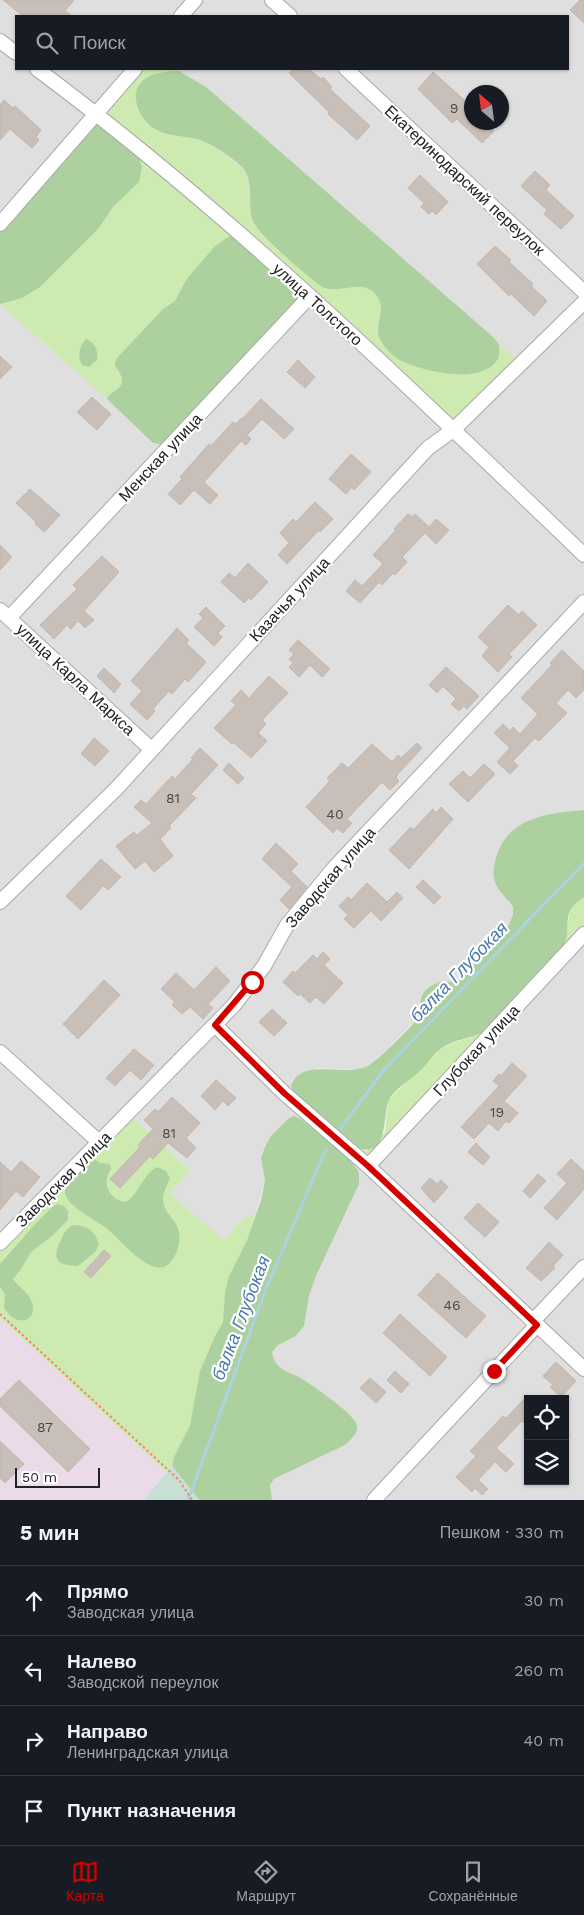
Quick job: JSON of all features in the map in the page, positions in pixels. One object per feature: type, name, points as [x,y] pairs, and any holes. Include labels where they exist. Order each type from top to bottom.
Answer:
[{"type":"street","points":[[182,15],[196,0]]},
{"type":"street","points":[[272,0],[289,15]]},
{"type":"street","points":[[0,41],[15,52]]},
{"type":"street","name":"улица Толстого","points":[[38,70],[96,113],[183,184],[310,296],[584,555]]},
{"type":"street","points":[[0,224],[134,70]]},
{"type":"street","name":"Екатеринодарский переулок","points":[[347,70],[584,292]]},
{"type":"street","name":"Менская улица","points":[[4,614],[310,296]]},
{"type":"street","name":"Казачья улица","points":[[0,902],[101,805],[428,448],[453,430],[584,302]]},
{"type":"street","name":"Заводская улица","points":[[0,1243],[215,1025],[252,982],[264,966],[287,925],[334,868],[584,602]]},
{"type":"street","name":"улица Карла Маркса","points":[[4,614],[151,749]]},
{"type":"street","name":"Глубокая улица","points":[[368,1166],[584,934]]},
{"type":"street","points":[[215,1025],[284,1093],[368,1166],[584,1369]]},
{"type":"street","points":[[0,1052],[99,1142]]},
{"type":"street","points":[[374,1500],[584,1267]]},
{"type":"path","points":[[0,1314],[179,1480],[192,1500]]},
{"type":"shaded area","points":[[0,0],[584,0],[584,810],[542,816],[499,891],[513,907],[513,914],[509,925],[459,981],[452,983],[444,981],[420,1000],[415,1021],[383,1053],[370,1065],[358,1070],[318,1068],[299,1075],[292,1081],[294,1094],[369,1157],[584,926],[584,1500],[272,1500],[270,1485],[274,1479],[345,1445],[356,1432],[354,1419],[340,1406],[300,1378],[281,1368],[275,1362],[272,1352],[278,1345],[296,1336],[304,1326],[309,1296],[316,1276],[353,1197],[261,1158],[265,1181],[256,1213],[243,1219],[224,1240],[169,1194],[132,1118],[0,1253]]},
{"type":"shaded area","points":[[0,1318],[167,1473],[144,1500],[0,1500]]},
{"type":"green space","points":[[142,70],[178,70],[179,71],[167,72],[135,102],[148,123],[157,130],[198,139],[213,146],[243,169],[248,182],[252,219],[354,286],[363,287],[376,294],[381,305],[377,328],[394,355],[404,363],[458,375],[499,358],[499,344],[516,358],[451,421],[188,183],[107,114],[110,106]]},
{"type":"green space","points":[[179,71],[206,87],[492,336],[499,344],[498,359],[490,367],[480,372],[454,374],[427,370],[403,362],[392,354],[383,344],[379,335],[378,328],[381,310],[378,298],[373,292],[362,287],[325,288],[291,262],[258,228],[252,218],[248,178],[242,167],[209,144],[197,139],[161,132],[152,127],[143,118],[136,100],[137,89],[140,83],[155,74]]},
{"type":"green space","points":[[97,125],[102,125],[138,154],[142,167],[139,182],[113,207],[99,228],[40,287],[22,298],[0,304],[0,231],[88,130]]},
{"type":"green space","points":[[138,154],[236,238],[186,280],[175,301],[163,309],[116,359],[117,372],[122,382],[119,388],[107,399],[0,304],[22,298],[40,287],[99,228],[121,199]]},
{"type":"green space","points":[[230,236],[236,238],[298,293],[300,298],[165,442],[160,444],[153,443],[107,399],[122,383],[121,376],[115,365],[116,359],[163,309],[175,301],[186,280],[215,246]]},
{"type":"green space","points":[[86,339],[94,345],[97,353],[97,360],[89,367],[82,365],[79,355],[80,348]]},
{"type":"green space","points":[[584,810],[584,897],[571,909],[566,941],[562,949],[485,1031],[442,1048],[420,1071],[395,1092],[387,1106],[380,1140],[376,1146],[369,1149],[359,1149],[294,1094],[291,1086],[297,1077],[305,1072],[361,1068],[371,1064],[387,1050],[415,1021],[422,995],[425,991],[440,982],[459,981],[509,925],[513,914],[513,907],[496,886],[494,865],[503,842],[511,832],[532,819],[557,813]]},
{"type":"green space","points":[[584,897],[584,926],[562,949],[571,909],[575,903]]},
{"type":"green space","points":[[485,1031],[369,1157],[359,1149],[366,1151],[385,1132],[388,1101],[441,1049]]},
{"type":"green space","points":[[294,1116],[317,1131],[354,1164],[359,1173],[359,1184],[316,1276],[309,1296],[304,1326],[296,1336],[278,1345],[272,1352],[275,1362],[281,1368],[312,1385],[347,1412],[356,1423],[357,1430],[345,1445],[274,1479],[270,1485],[272,1500],[199,1500],[172,1466],[174,1457],[190,1425],[200,1371],[223,1322],[225,1293],[229,1276],[247,1240],[261,1200],[265,1181],[261,1158],[271,1136],[289,1118]]},
{"type":"green space","points":[[132,1118],[190,1170],[170,1194],[224,1240],[243,1219],[256,1213],[247,1240],[229,1276],[223,1322],[208,1352],[190,1425],[167,1473],[0,1318],[0,1253]]},
{"type":"green space","points":[[93,1158],[100,1163],[110,1164],[111,1169],[107,1180],[108,1190],[120,1201],[126,1202],[131,1198],[152,1170],[157,1167],[166,1171],[170,1178],[165,1189],[163,1204],[179,1230],[180,1238],[173,1259],[166,1266],[157,1267],[138,1258],[105,1227],[82,1212],[67,1198],[65,1193],[68,1184]]},
{"type":"green space","points":[[57,1204],[64,1206],[68,1211],[68,1220],[53,1235],[31,1252],[13,1279],[29,1297],[33,1307],[30,1318],[25,1320],[15,1319],[4,1307],[5,1294],[0,1287],[0,1264],[37,1222]]},
{"type":"green space","points":[[73,1225],[82,1226],[90,1230],[99,1244],[96,1251],[78,1266],[65,1265],[56,1257],[56,1252],[63,1235]]},
{"type":"green space","points":[[172,1466],[199,1500],[144,1500]]},
{"type":"building","points":[[3,0],[74,0],[65,11],[71,15],[22,15]]},
{"type":"building","points":[[580,0],[584,0],[584,23],[570,10]]},
{"type":"building","points":[[293,70],[310,70],[321,79],[323,77],[332,87],[330,89],[370,126],[357,140],[328,114],[329,112],[289,73]]},
{"type":"building","points":[[433,72],[464,100],[464,126],[457,119],[452,123],[418,89]]},
{"type":"building","points":[[4,100],[13,108],[15,106],[41,130],[36,137],[39,140],[32,148],[10,129],[0,140],[0,105]]},
{"type":"building","points":[[468,130],[493,130],[482,143]]},
{"type":"building","points":[[535,171],[550,185],[546,190],[574,216],[561,229],[544,214],[547,210],[521,186]]},
{"type":"building","points":[[420,175],[448,202],[436,215],[432,211],[429,214],[421,207],[424,203],[408,188]]},
{"type":"building","points":[[495,246],[511,260],[509,262],[533,284],[531,286],[547,301],[534,316],[511,294],[509,296],[477,264]]},
{"type":"building","points":[[0,356],[12,367],[0,379]]},
{"type":"building","points":[[298,360],[315,377],[305,388],[287,372]]},
{"type":"building","points":[[92,397],[111,414],[97,430],[77,412]]},
{"type":"building","points":[[261,399],[294,429],[284,439],[262,419],[247,435],[251,439],[246,445],[241,441],[204,482],[218,495],[210,504],[194,490],[180,505],[168,494],[182,479],[180,477],[209,444],[211,446],[233,422],[236,424]]},
{"type":"building","points":[[351,454],[371,472],[354,490],[352,487],[346,494],[329,479]]},
{"type":"building","points":[[30,489],[60,515],[44,532],[16,503]]},
{"type":"building","points":[[315,502],[333,519],[320,532],[319,530],[287,564],[278,555],[289,543],[280,533],[293,519],[296,522]]},
{"type":"building","points":[[408,514],[412,517],[415,514],[429,527],[436,519],[449,530],[436,544],[425,533],[402,557],[407,562],[395,575],[393,573],[382,585],[379,582],[360,603],[346,591],[355,580],[362,586],[383,564],[373,555]]},
{"type":"building","points":[[0,545],[12,557],[0,570]]},
{"type":"building","points":[[102,556],[119,572],[84,611],[94,620],[85,628],[78,621],[71,629],[67,625],[54,639],[40,625],[77,589],[73,585]]},
{"type":"building","points":[[248,563],[268,582],[251,600],[249,598],[244,603],[221,582],[229,573],[235,578]]},
{"type":"building","points":[[508,605],[519,615],[522,611],[537,625],[509,654],[512,657],[498,672],[482,656],[489,647],[478,637]]},
{"type":"building","points":[[206,607],[225,626],[218,633],[222,637],[214,646],[194,627],[203,618],[199,614]]},
{"type":"building","points":[[177,628],[189,640],[186,643],[206,662],[188,682],[185,679],[172,694],[169,691],[153,709],[155,711],[147,720],[130,704],[142,691],[131,681]]},
{"type":"building","points":[[298,640],[330,669],[322,677],[310,665],[299,677],[289,667],[293,663],[289,659],[294,654],[289,650]]},
{"type":"building","points":[[562,650],[584,671],[584,690],[576,698],[568,690],[556,703],[567,713],[539,741],[535,738],[513,761],[518,766],[510,774],[497,762],[510,748],[494,733],[503,724],[510,731],[513,727],[520,734],[538,714],[521,698],[552,665],[550,663]]},
{"type":"building","points":[[446,667],[479,696],[467,709],[464,706],[459,711],[451,704],[456,699],[443,686],[437,693],[429,685]]},
{"type":"building","points":[[104,668],[121,684],[114,693],[97,676]]},
{"type":"building","points":[[269,676],[288,693],[262,720],[266,724],[258,733],[267,741],[251,758],[214,728],[236,705],[231,701],[241,690],[249,698]]},
{"type":"building","points":[[94,738],[109,751],[95,766],[81,754]]},
{"type":"building","points":[[417,743],[422,748],[397,775],[396,778],[399,781],[390,790],[382,782],[347,819],[352,823],[343,833],[337,828],[333,833],[306,807],[330,781],[327,778],[342,763],[348,768],[372,744],[392,762],[398,755],[401,758]]},
{"type":"building","points":[[200,748],[218,765],[191,794],[196,798],[169,826],[171,828],[160,839],[173,856],[154,872],[145,861],[135,869],[116,846],[134,832],[137,835],[152,823],[134,807],[141,800],[146,804],[172,776],[175,779]]},
{"type":"building","points":[[229,763],[244,778],[238,784],[223,770]]},
{"type":"building","points":[[484,764],[495,774],[468,802],[449,784],[463,771],[470,778]]},
{"type":"building","points":[[441,807],[453,819],[409,869],[389,850],[411,827],[413,830],[433,809],[436,813]]},
{"type":"building","points":[[276,843],[298,864],[291,871],[307,887],[289,909],[280,900],[292,887],[262,859]]},
{"type":"building","points":[[101,859],[121,877],[108,890],[103,886],[81,910],[66,896]]},
{"type":"building","points":[[423,880],[441,897],[434,904],[416,887]]},
{"type":"building","points":[[367,883],[387,902],[397,892],[403,898],[381,921],[371,911],[354,928],[344,919],[348,915],[339,906],[348,897],[351,900]]},
{"type":"building","points":[[323,952],[330,959],[324,965],[343,983],[324,1004],[316,997],[310,1003],[300,994],[298,996],[283,982],[313,955],[317,959]]},
{"type":"building","points":[[216,967],[230,981],[208,1004],[213,1008],[203,1019],[190,1007],[182,1014],[172,1005],[175,1002],[161,989],[176,973],[194,990]]},
{"type":"building","points":[[104,980],[120,995],[78,1039],[63,1024]]},
{"type":"building","points":[[272,1009],[287,1023],[274,1036],[259,1022]]},
{"type":"building","points":[[134,1049],[154,1065],[141,1080],[130,1070],[115,1086],[106,1078]]},
{"type":"building","points":[[512,1063],[527,1076],[504,1101],[518,1113],[509,1123],[506,1121],[498,1131],[489,1123],[474,1139],[461,1127],[499,1086],[493,1081],[499,1074],[501,1076]]},
{"type":"building","points":[[216,1080],[236,1098],[228,1106],[223,1101],[215,1110],[201,1096]]},
{"type":"building","points":[[172,1097],[200,1123],[186,1138],[196,1148],[187,1158],[168,1143],[153,1159],[150,1156],[120,1188],[110,1179],[140,1147],[138,1145],[153,1129],[144,1120],[155,1109],[158,1112]]},
{"type":"building","points":[[476,1143],[490,1157],[483,1165],[468,1152]]},
{"type":"building","points":[[571,1159],[584,1171],[584,1189],[557,1220],[544,1208],[567,1183],[557,1174]]},
{"type":"building","points":[[21,1161],[40,1177],[23,1197],[16,1191],[0,1210],[0,1162],[11,1172]]},
{"type":"building","points":[[538,1174],[546,1181],[530,1198],[523,1191]]},
{"type":"building","points":[[430,1178],[437,1184],[441,1180],[448,1187],[434,1203],[421,1188]]},
{"type":"building","points":[[478,1203],[499,1222],[485,1237],[464,1218]]},
{"type":"building","points":[[549,1242],[563,1255],[553,1266],[555,1268],[541,1281],[526,1268]]},
{"type":"building","points":[[104,1250],[111,1256],[91,1278],[84,1272]]},
{"type":"building","points":[[438,1273],[486,1316],[466,1338],[418,1295]]},
{"type":"building","points":[[400,1314],[447,1357],[430,1376],[383,1333]]},
{"type":"building","points":[[556,1362],[576,1381],[563,1395],[559,1395],[550,1387],[553,1385],[543,1376]]},
{"type":"building","points":[[395,1371],[409,1384],[401,1393],[387,1380]]},
{"type":"building","points":[[370,1378],[386,1392],[376,1403],[360,1388]]},
{"type":"building","points":[[19,1380],[90,1449],[68,1472],[0,1406],[0,1399]]},
{"type":"building","points":[[524,1399],[524,1423],[522,1421],[496,1448],[514,1464],[506,1472],[495,1462],[478,1480],[488,1489],[482,1495],[475,1488],[472,1492],[456,1477],[476,1456],[470,1451],[503,1416],[506,1418]]},
{"type":"building","points":[[0,1441],[24,1464],[5,1483],[0,1478]]},
{"type":"waterway","name":"балка Глубокая","points":[[341,1128],[383,1071],[584,863]]},
{"type":"waterway","name":"балка Глубокая","points":[[188,1500],[266,1289],[326,1149]]},
{"type":"route","points":[[252,982],[215,1025],[284,1093],[368,1166],[537,1325],[494,1371]]}]
